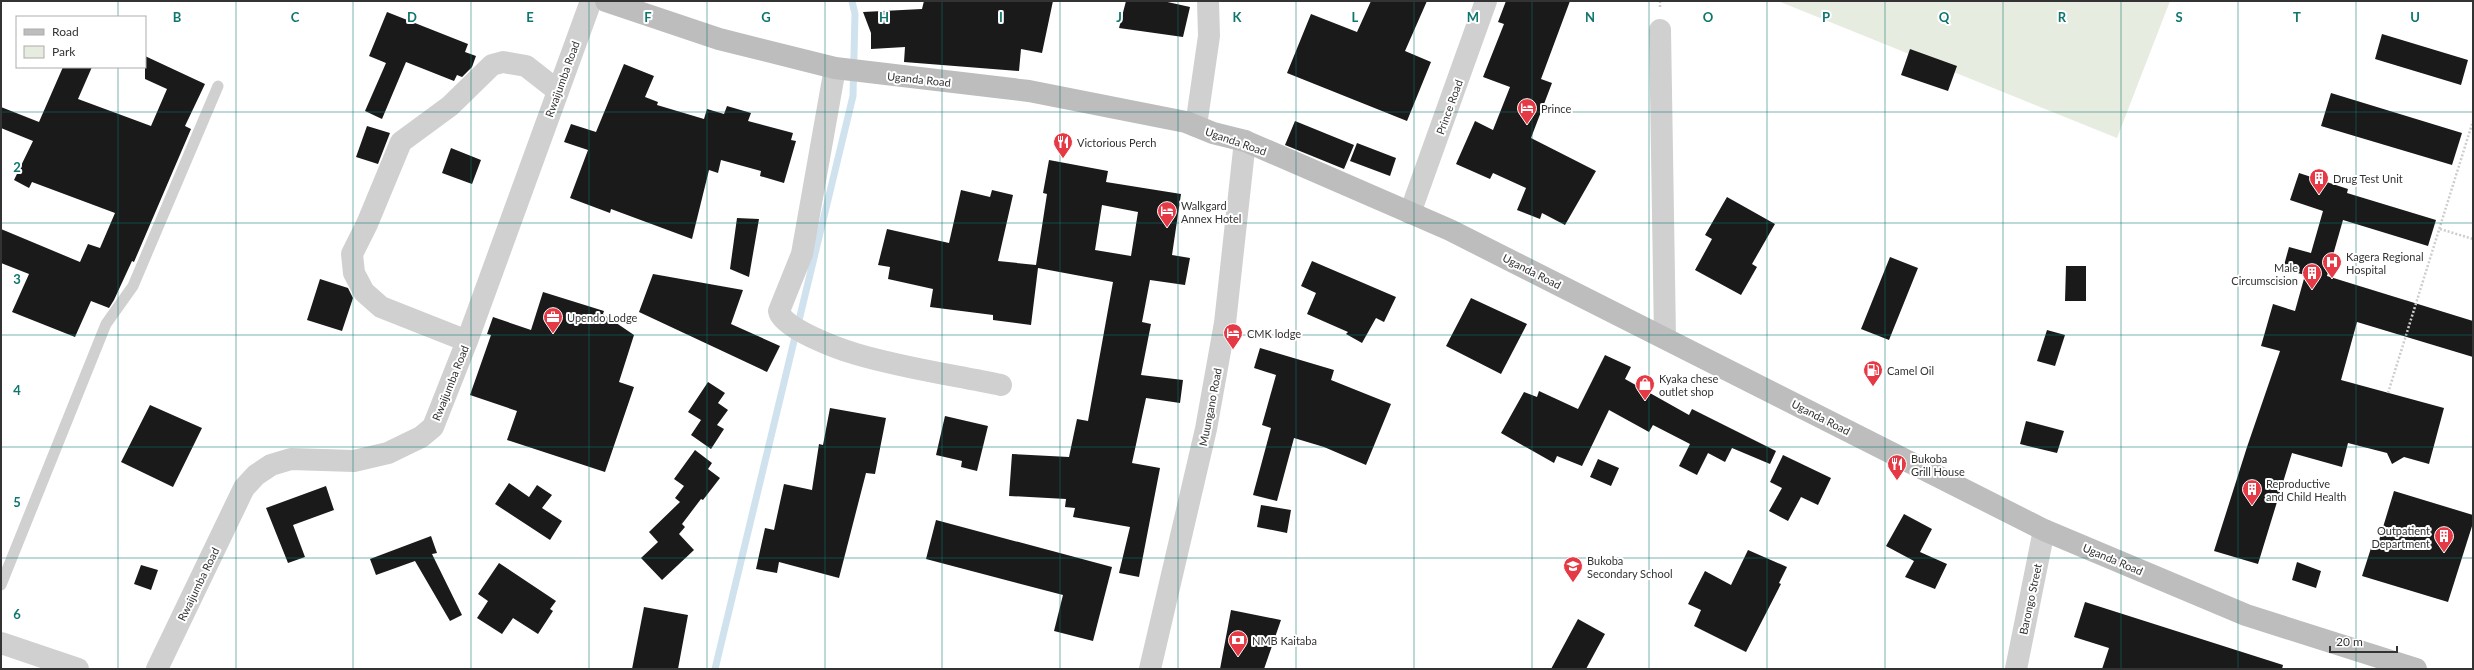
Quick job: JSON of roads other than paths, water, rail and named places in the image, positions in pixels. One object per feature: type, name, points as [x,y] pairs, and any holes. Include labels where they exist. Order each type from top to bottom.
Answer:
[{"type":"main road","name":"Uganda Road","points":[[606,1],[719,39],[835,68],[866,73],[1029,91],[1178,120],[1245,141],[1450,230],[2044,530],[2246,615],[2416,669]]},
{"type":"street","name":"Rwaijumba Road","points":[[157,669],[244,488],[256,475],[271,465],[291,459],[354,461],[388,453],[421,437],[433,427],[467,341],[591,1]]},
{"type":"street","points":[[1196,126],[1208,36],[1208,1]]},
{"type":"street","name":"Prince Road","points":[[1410,213],[1486,1]]},
{"type":"street","points":[[1660,30],[1664,338]]},
{"type":"street","points":[[467,341],[381,307],[364,292],[354,272],[352,254],[367,224],[401,142],[450,106],[492,65],[504,62],[526,66],[558,91]]},
{"type":"street","points":[[835,68],[802,254],[779,310],[779,315],[783,321],[796,329],[855,354],[1001,385]]},
{"type":"street","name":"Muungano Road","points":[[1150,669],[1206,429],[1225,323],[1245,141]]},
{"type":"street","name":"Barongo Street","points":[[2016,669],[2044,530]]},
{"type":"street","points":[[1,643],[45,663],[78,669]]},
{"type":"lane","points":[[1,584],[106,324],[134,286],[218,86]]},
{"type":"waterway","points":[[715,669],[853,96],[855,14],[852,1]]},
{"type":"place","name":"Prince","points":[[1527,125]]},
{"type":"place","name":"Victorious Perch","points":[[1063,159]]},
{"type":"place","name":"Drug Test Unit","points":[[2319,195]]},
{"type":"place","name":"Walkgard Annex Hotel","points":[[1167,228]]},
{"type":"place","name":"Kagera Regional Hospital","points":[[2332,279]]},
{"type":"place","name":"Male Circumscision","points":[[2312,290]]},
{"type":"place","name":"Upendo Lodge","points":[[553,334]]},
{"type":"place","name":"CMK lodge","points":[[1233,350]]},
{"type":"place","name":"Camel Oil","points":[[1873,387]]},
{"type":"place","name":"Kyaka chese outlet shop","points":[[1645,401]]},
{"type":"place","name":"Bukoba Grill House","points":[[1897,481]]},
{"type":"place","name":"Reproductive and Child Health","points":[[2252,506]]},
{"type":"place","name":"Outpatient Department","points":[[2444,553]]},
{"type":"place","name":"Bukoba Secondary School","points":[[1573,583]]},
{"type":"place","name":"NMB Kaitaba","points":[[1238,657]]}]
